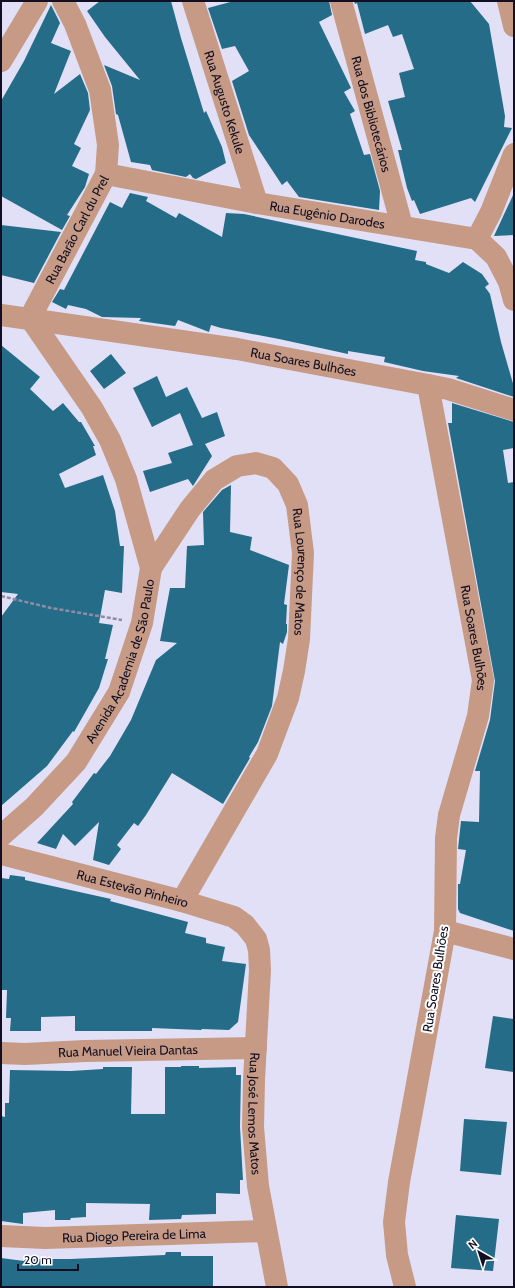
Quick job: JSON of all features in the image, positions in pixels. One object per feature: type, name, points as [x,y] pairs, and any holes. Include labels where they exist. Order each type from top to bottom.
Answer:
[{"type":"street","points":[[1,61],[37,1]]},
{"type":"street","name":"Rua Barão Carl du Prel","points":[[30,318],[106,174],[108,145],[100,90],[75,24],[63,1]]},
{"type":"street","name":"Rua Augusto Kekule","points":[[193,1],[256,203]]},
{"type":"street","name":"Rua dos Bibliotecários","points":[[342,1],[402,226]]},
{"type":"street","points":[[508,1],[514,26]]},
{"type":"street","points":[[514,154],[491,212],[477,239],[496,257],[509,282],[514,300]]},
{"type":"street","name":"Rua Eugênio Darodes","points":[[106,174],[256,203],[477,239]]},
{"type":"street","points":[[1,315],[30,318]]},
{"type":"street","name":"Rua Soares Bulhões","points":[[30,318],[237,349],[428,385],[483,680],[478,716],[449,815],[446,838],[445,931],[399,1182],[394,1222],[397,1255],[405,1287]]},
{"type":"street","name":"Avenida Academia de São Paulo","points":[[1,836],[34,807],[76,762],[119,692],[142,623],[151,568],[126,479],[110,440],[92,408],[30,318]]},
{"type":"street","points":[[428,385],[448,389],[514,410]]},
{"type":"street","name":"Rua Lourenço de Matos","points":[[151,568],[190,509],[214,480],[237,466],[256,463],[273,468],[288,484],[297,505],[303,553],[299,639],[288,698],[267,754],[182,901]]},
{"type":"street","name":"Rua Estevão Pinheiro","points":[[1,854],[182,901],[234,917],[246,926],[256,939]]},
{"type":"street","points":[[445,931],[514,949]]},
{"type":"street","name":"Rua José Lemos Matos","points":[[256,939],[259,950],[260,970],[253,1127],[258,1186],[277,1287]]},
{"type":"street","name":"Rua Manuel Vieira Dantas","points":[[1,1053],[25,1054],[85,1051],[256,1048]]},
{"type":"street","name":"Rua Diogo Pereira de Lima","points":[[1,1236],[45,1238],[266,1231]]},
{"type":"path","points":[[1,596],[51,608],[142,623]]},
{"type":"building","points":[[100,1],[171,1],[204,113],[206,111],[222,147],[226,163],[196,179],[190,174],[186,177],[152,170],[150,165],[131,162],[118,115],[116,114],[112,86],[104,65],[140,80],[105,37],[87,11]]},
{"type":"building","points":[[234,1],[329,1],[332,15],[319,22],[351,88],[344,92],[355,111],[350,114],[364,155],[370,154],[380,191],[379,210],[299,197],[287,181],[282,185],[249,135],[232,81],[249,71],[235,46],[222,49],[208,8]]},
{"type":"building","points":[[354,1],[470,1],[489,24],[505,116],[504,127],[512,128],[475,202],[471,198],[420,214],[414,200],[412,201],[407,188],[398,150],[402,150],[388,101],[405,97],[399,73],[414,69],[402,34],[393,37],[388,25],[365,34],[357,3],[355,4]]},
{"type":"building","points":[[51,5],[60,23],[51,43],[71,51],[54,94],[80,74],[88,93],[90,110],[74,144],[81,148],[72,166],[89,174],[85,187],[67,215],[70,216],[62,230],[1,196],[1,101],[24,61]]},
{"type":"building","points":[[130,193],[148,197],[146,201],[176,218],[179,213],[222,237],[226,213],[244,214],[417,251],[415,260],[426,262],[426,264],[449,273],[463,262],[482,274],[489,284],[485,287],[490,294],[501,342],[514,387],[514,397],[456,378],[459,376],[423,371],[384,362],[385,357],[348,351],[348,354],[211,325],[209,332],[178,320],[175,326],[139,321],[141,318],[102,317],[86,309],[68,305],[66,309],[52,302],[60,289],[64,290],[110,202],[122,208]]},
{"type":"building","points":[[514,193],[514,235],[494,236]]},
{"type":"building","points":[[1,225],[61,232],[34,283],[1,275]]},
{"type":"building","points":[[1,345],[40,377],[30,389],[53,411],[63,403],[79,422],[81,422],[95,446],[93,446],[96,455],[59,474],[65,488],[103,475],[115,511],[120,546],[124,546],[122,593],[105,590],[99,623],[113,625],[105,659],[108,659],[99,688],[74,732],[73,731],[47,766],[1,806],[1,617],[18,594],[1,592]]},
{"type":"building","points":[[111,354],[126,373],[104,389],[90,371]]},
{"type":"building","points":[[157,376],[166,397],[187,387],[202,418],[217,412],[225,436],[205,444],[212,456],[193,486],[188,479],[150,492],[143,471],[172,463],[168,453],[193,445],[180,413],[152,427],[133,388]]},
{"type":"building","points":[[452,403],[514,422],[514,448],[503,450],[508,483],[514,482],[514,931],[460,913],[458,909],[458,884],[460,884],[466,850],[458,849],[461,821],[479,822],[480,771],[475,771],[490,720],[495,681],[448,423],[452,423]]},
{"type":"building","points":[[231,485],[230,532],[252,537],[250,550],[289,565],[284,604],[287,605],[287,632],[283,644],[280,642],[272,706],[258,742],[249,757],[250,758],[223,804],[172,773],[138,826],[134,823],[117,845],[121,849],[109,865],[93,860],[99,822],[75,846],[63,834],[56,849],[37,843],[73,804],[72,802],[94,773],[96,774],[110,756],[131,720],[156,660],[177,643],[160,641],[170,588],[185,588],[187,546],[204,545],[203,512],[222,490]]},
{"type":"building","points":[[10,875],[25,877],[25,880],[111,899],[110,901],[188,922],[185,933],[206,938],[206,943],[225,947],[222,961],[246,964],[238,1022],[229,1030],[152,1028],[152,1031],[75,1031],[75,1016],[41,1017],[41,1031],[10,1031],[11,1018],[6,1018],[7,990],[1,990],[1,878],[9,879]]},
{"type":"building","points":[[493,1016],[514,1019],[514,1072],[485,1068]]},
{"type":"building","points":[[199,1066],[199,1068],[236,1067],[236,1075],[241,1075],[240,1127],[243,1180],[240,1180],[240,1194],[216,1193],[216,1214],[182,1215],[181,1219],[149,1220],[150,1204],[86,1203],[86,1217],[71,1218],[70,1220],[55,1220],[55,1210],[23,1213],[23,1224],[1,1221],[1,1116],[5,1117],[5,1103],[9,1103],[10,1070],[71,1071],[103,1069],[103,1067],[132,1067],[131,1114],[165,1114],[165,1067]]},
{"type":"building","points":[[464,1119],[507,1122],[501,1175],[460,1171]]},
{"type":"building","points":[[456,1215],[499,1219],[493,1271],[451,1268]]},
{"type":"building","points":[[166,1252],[181,1252],[181,1256],[213,1256],[213,1287],[1,1287],[1,1258],[24,1261],[24,1259],[70,1259],[165,1255]]}]
